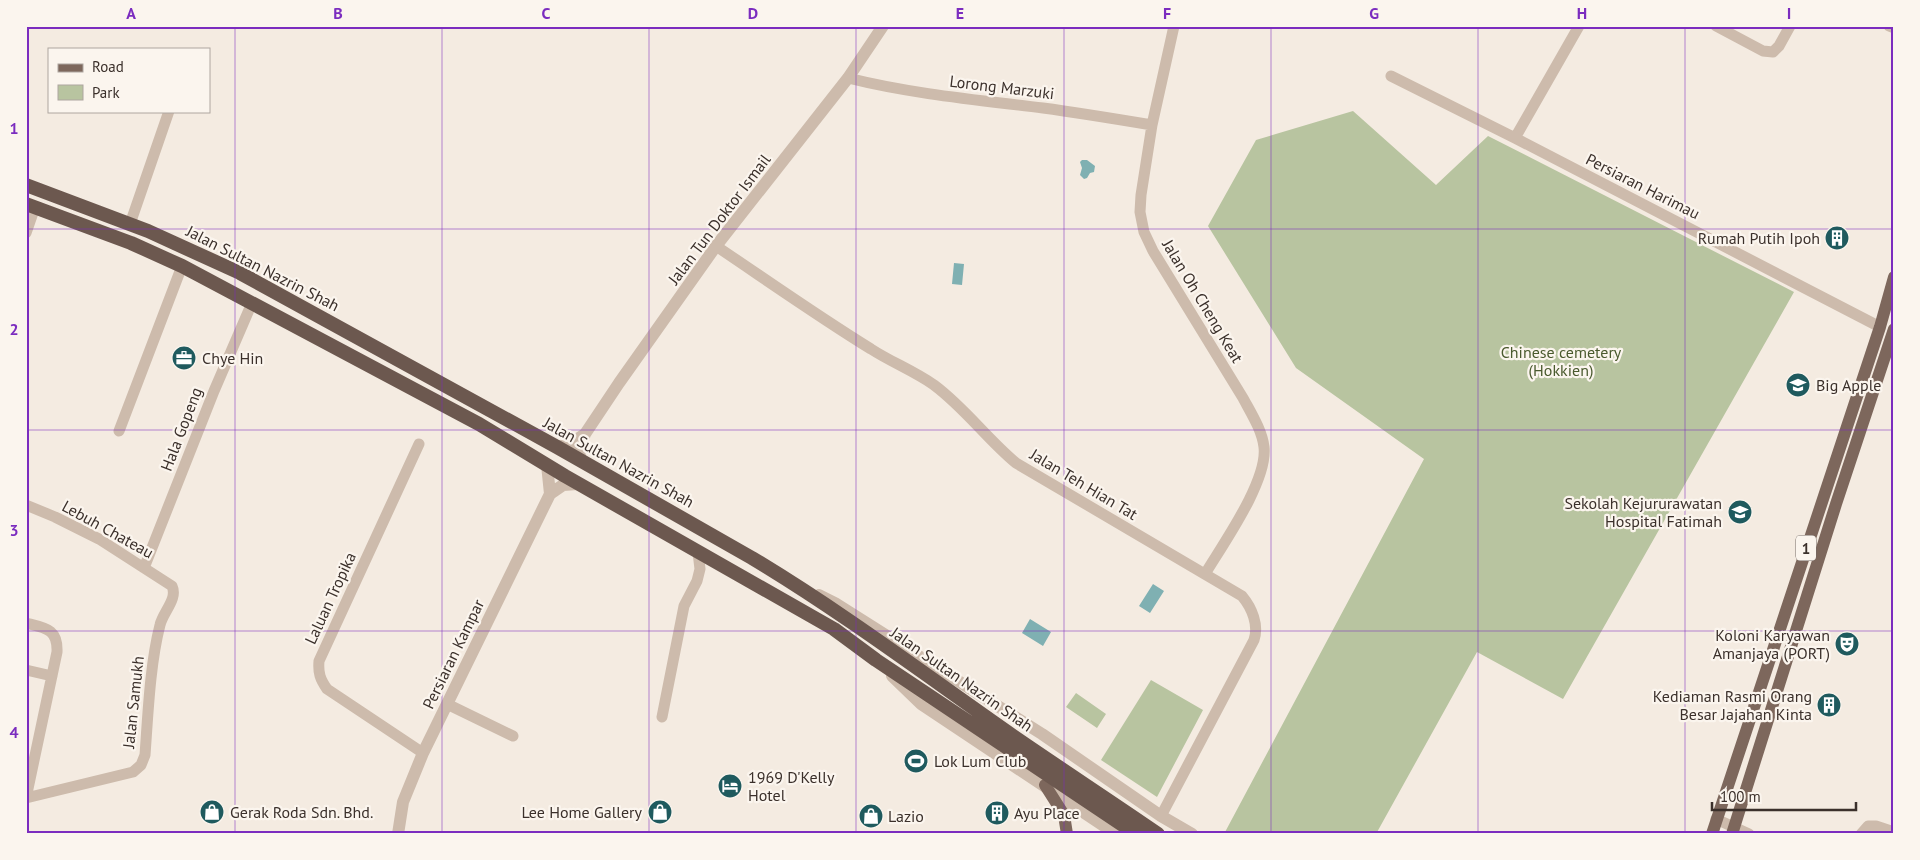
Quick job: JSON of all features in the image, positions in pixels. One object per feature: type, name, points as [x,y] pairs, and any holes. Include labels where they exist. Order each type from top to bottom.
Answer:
[{"type":"highway","name":"Jalan Sultan Nazrin Shah","points":[[26,185],[130,224],[193,250],[240,273],[557,447],[781,575],[1158,834]]},
{"type":"highway","name":"Jalan Sultan Nazrin Shah","points":[[31,205],[131,243],[182,266],[479,424],[578,484],[834,629],[876,660],[1136,834]]},
{"type":"main road","name":"1","points":[[1712,834],[1880,327],[1894,277]]},
{"type":"main road","name":"1","points":[[1733,831],[1836,504],[1894,329]]},
{"type":"main road","points":[[1045,785],[1064,815],[1067,834]]},
{"type":"street","name":"Jalan Tun Doktor Ismail","points":[[581,461],[579,452],[585,434],[619,383],[716,246],[848,78],[884,26]]},
{"type":"street","name":"Jalan Oh Cheng Keat","points":[[1174,26],[1152,125],[1141,195],[1140,212],[1144,232],[1153,251],[1243,398],[1256,422],[1264,446],[1264,466],[1256,488],[1205,574]]},
{"type":"street","points":[[1515,138],[1579,26]]},
{"type":"street","points":[[1724,28],[1763,52],[1773,52],[1779,46],[1790,26]]},
{"type":"street","points":[[1889,26],[1894,28]]},
{"type":"street","name":"Persiaran Harimau","points":[[1391,76],[1880,327]]},
{"type":"street","name":"Lorong Marzuki","points":[[848,78],[939,96],[1045,108],[1152,125]]},
{"type":"street","points":[[130,224],[169,112]]},
{"type":"street","points":[[26,233],[31,205]]},
{"type":"street","name":"Jalan Teh Hian Tat","points":[[716,246],[871,349],[932,384],[950,398],[982,429],[1000,450],[1016,463],[1242,596],[1253,615],[1256,635],[1161,816]]},
{"type":"street","points":[[119,431],[182,266]]},
{"type":"street","name":"Hala Gopeng","points":[[144,568],[214,391],[252,302]]},
{"type":"street","name":"Jalan Tun Doktor Ismail","points":[[557,447],[570,444],[585,434]]},
{"type":"street","name":"Laluan Tropika","points":[[419,444],[319,661],[318,670],[321,680],[327,688],[423,752]]},
{"type":"street","points":[[547,466],[550,494],[563,485],[578,484]]},
{"type":"street","name":"Persiaran Kampar","points":[[398,834],[403,802],[423,752],[550,494]]},
{"type":"street","name":"Lebuh Chateau","points":[[26,505],[99,539],[172,586]]},
{"type":"street","points":[[662,717],[684,606],[698,575],[698,552]]},
{"type":"street","points":[[781,575],[835,603],[1021,720],[1161,816],[1192,834]]},
{"type":"street","name":"Jalan Samukh","points":[[26,798],[122,776],[133,772],[141,765],[145,755],[156,644],[161,620],[173,597],[174,590],[172,586]]},
{"type":"street","points":[[26,623],[44,627],[53,633],[58,642],[52,676],[30,762],[26,798]]},
{"type":"street","points":[[876,660],[922,704],[1116,834]]},
{"type":"street","points":[[26,670],[52,676]]},
{"type":"street","points":[[447,704],[513,736]]},
{"type":"street","points":[[1716,820],[1733,831],[1749,834]]},
{"type":"street","points":[[1861,834],[1868,826],[1876,826],[1894,832]]},
{"type":"green space","name":"Chinese cemetery (Hokkien)","points":[[1353,111],[1436,185],[1488,136],[1794,292],[1563,699],[1477,652],[1376,834],[1224,834],[1424,459],[1296,368],[1208,226],[1256,140]]},
{"type":"green space","points":[[1151,680],[1203,710],[1157,797],[1101,760]]},
{"type":"green space","points":[[1076,693],[1106,714],[1097,728],[1066,707]]},
{"type":"water","points":[[1087,160],[1095,166],[1094,172],[1084,179],[1080,175],[1082,168],[1080,162]]},
{"type":"water","points":[[954,263],[964,264],[962,285],[952,284]]},
{"type":"water","points":[[1153,584],[1164,591],[1150,613],[1139,606]]},
{"type":"water","points":[[1030,619],[1051,632],[1043,646],[1022,633]]},
{"type":"place","name":"Rumah Putih Ipoh","points":[[1837,238]]},
{"type":"place","name":"Chye Hin","points":[[184,358]]},
{"type":"place","name":"Big Apple","points":[[1798,385]]},
{"type":"place","name":"Sekolah Kejururawatan Hospital Fatimah","points":[[1740,512]]},
{"type":"place","name":"Koloni Karyawan Amanjaya (PORT)","points":[[1847,644]]},
{"type":"place","name":"Kediaman Rasmi Orang Besar Jajahan Kinta","points":[[1829,705]]},
{"type":"place","name":"Lok Lum Club","points":[[916,761]]},
{"type":"place","name":"1969 D'Kelly Hotel","points":[[730,786]]},
{"type":"place","name":"Gerak Roda Sdn. Bhd.","points":[[212,812]]},
{"type":"place","name":"Lee Home Gallery","points":[[660,812]]},
{"type":"place","name":"Ayu Place","points":[[997,813]]},
{"type":"place","name":"Lazio","points":[[871,816]]}]
